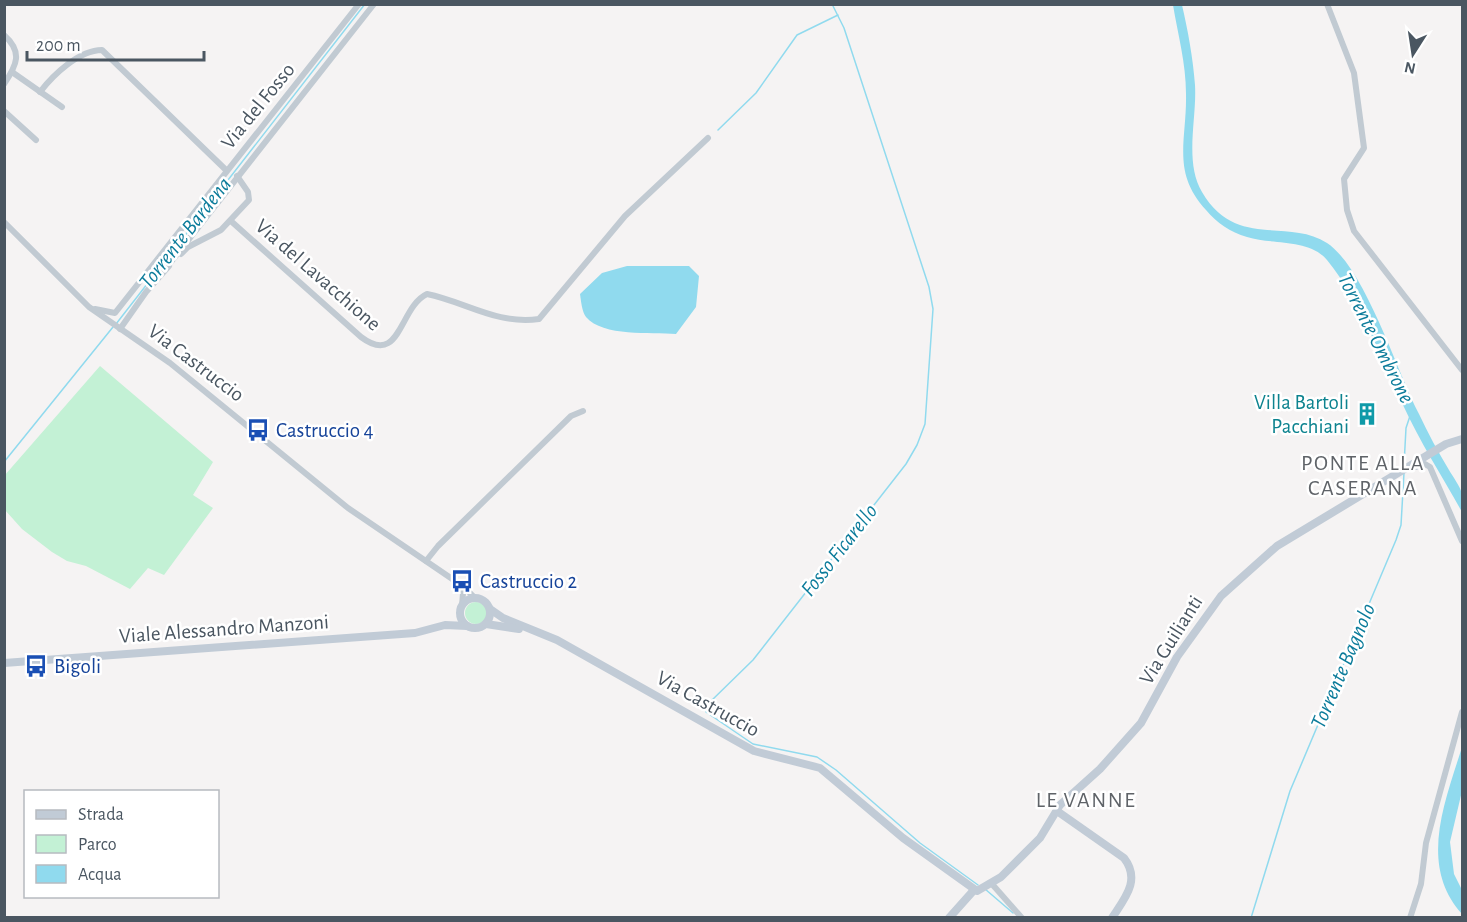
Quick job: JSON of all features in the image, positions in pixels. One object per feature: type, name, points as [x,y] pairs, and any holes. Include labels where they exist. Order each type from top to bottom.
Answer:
[{"type":"street","name":"Via del Fosso","points":[[89,307],[115,313],[359,4]]},
{"type":"street","points":[[120,329],[146,292],[374,4]]},
{"type":"street","points":[[1327,4],[1354,73],[1363,137],[1364,148],[1344,179],[1352,227],[1462,370]]},
{"type":"street","points":[[4,35],[17,51],[12,72],[4,84]]},
{"type":"street","points":[[40,92],[65,67],[94,51],[102,51],[226,170]]},
{"type":"street","points":[[12,72],[62,107]]},
{"type":"street","points":[[4,111],[36,140]]},
{"type":"street","name":"Via del Lavacchione","points":[[232,222],[374,346],[384,346],[393,339],[414,306],[427,294],[493,317],[511,321],[539,319],[625,216],[708,138]]},
{"type":"street","points":[[167,267],[188,247],[214,236],[232,222],[250,197],[245,185],[237,176]]},
{"type":"street","name":"Via Castruccio","points":[[4,222],[89,307],[170,363],[348,508],[426,561],[475,598]]},
{"type":"street","points":[[426,561],[438,546],[571,416],[583,411]]},
{"type":"street","name":"Via Guilianti","points":[[948,918],[1040,838],[1068,796],[1100,769],[1141,723],[1177,657],[1221,596],[1277,546],[1446,444],[1462,439]]},
{"type":"street","points":[[1411,465],[1414,467],[1425,464],[1430,467],[1462,540]]},
{"type":"street","name":"Via Castruccio","points":[[450,579],[463,593],[462,608]]},
{"type":"street","points":[[445,625],[475,598],[484,601],[490,609],[537,633]]},
{"type":"street","points":[[462,608],[462,619],[467,626]]},
{"type":"street","points":[[445,625],[479,628],[486,624],[490,617],[490,609]]},
{"type":"street","points":[[486,624],[537,633]]},
{"type":"street","name":"Viale Alessandro Manzoni","points":[[4,663],[415,633],[445,625]]},
{"type":"street","name":"Via Castruccio","points":[[537,633],[557,640],[754,751],[820,768],[903,838],[984,888]]},
{"type":"street","points":[[1410,918],[1421,884],[1426,843],[1462,712]]},
{"type":"street","points":[[1057,811],[1124,858],[1130,865],[1133,879],[1131,888],[1112,918]]},
{"type":"street","points":[[984,888],[1022,918]]},
{"type":"green space","points":[[100,366],[213,462],[193,495],[213,508],[164,575],[148,568],[130,589],[86,566],[67,561],[52,552],[22,529],[5,510],[5,475]]},
{"type":"green space","points":[[476,602],[484,605],[487,613],[484,621],[476,624],[468,621],[465,613],[468,605]]},
{"type":"water","name":"Torrente Ombrone","points":[[1173,5],[1182,5],[1192,55],[1195,98],[1192,154],[1202,192],[1215,210],[1230,221],[1262,230],[1295,232],[1312,236],[1327,243],[1341,256],[1367,297],[1422,421],[1460,488],[1463,498],[1462,512],[1410,419],[1360,312],[1327,260],[1310,248],[1247,237],[1235,232],[1215,219],[1195,196],[1188,182],[1183,155],[1186,83]]},
{"type":"water","points":[[627,266],[689,266],[699,276],[696,307],[676,334],[615,331],[604,328],[586,317],[580,294],[602,273]]},
{"type":"water","points":[[1462,747],[1462,791],[1450,842],[1454,874],[1462,890],[1462,914],[1449,895],[1441,875],[1438,854],[1443,811]]},
{"type":"waterway","name":"Torrente Bardena","points":[[116,324],[365,4]]},
{"type":"waterway","name":"Fosso Ficarello","points":[[832,4],[844,28],[929,287],[933,309],[925,424],[906,464],[753,660],[710,702],[706,712],[753,744],[817,757],[836,770],[920,843],[978,885]]},
{"type":"waterway","points":[[718,130],[756,93],[797,35],[838,15]]},
{"type":"waterway","name":"Torrente Bardena","points":[[4,462],[113,327]]},
{"type":"waterway","name":"Torrente Bagnolo","points":[[1404,465],[1406,428],[1410,416]]},
{"type":"waterway","name":"Torrente Bagnolo","points":[[1251,918],[1290,791],[1396,540],[1401,525],[1404,473]]},
{"type":"waterway","name":"Fosso Ficarello","points":[[985,889],[1013,913]]},
{"type":"place","name":"Villa Bartoli Pacchiani","points":[[1367,414]]},
{"type":"place","name":"Castruccio 4","points":[[258,430]]},
{"type":"place","name":"Castruccio 2","points":[[462,581]]},
{"type":"place","name":"Bigoli","points":[[36,666]]},
{"type":"district","name":"PONTE ALLA CASERANA","points":[[1363,476]]},
{"type":"district","name":"LE VANNE","points":[[1086,800]]}]
